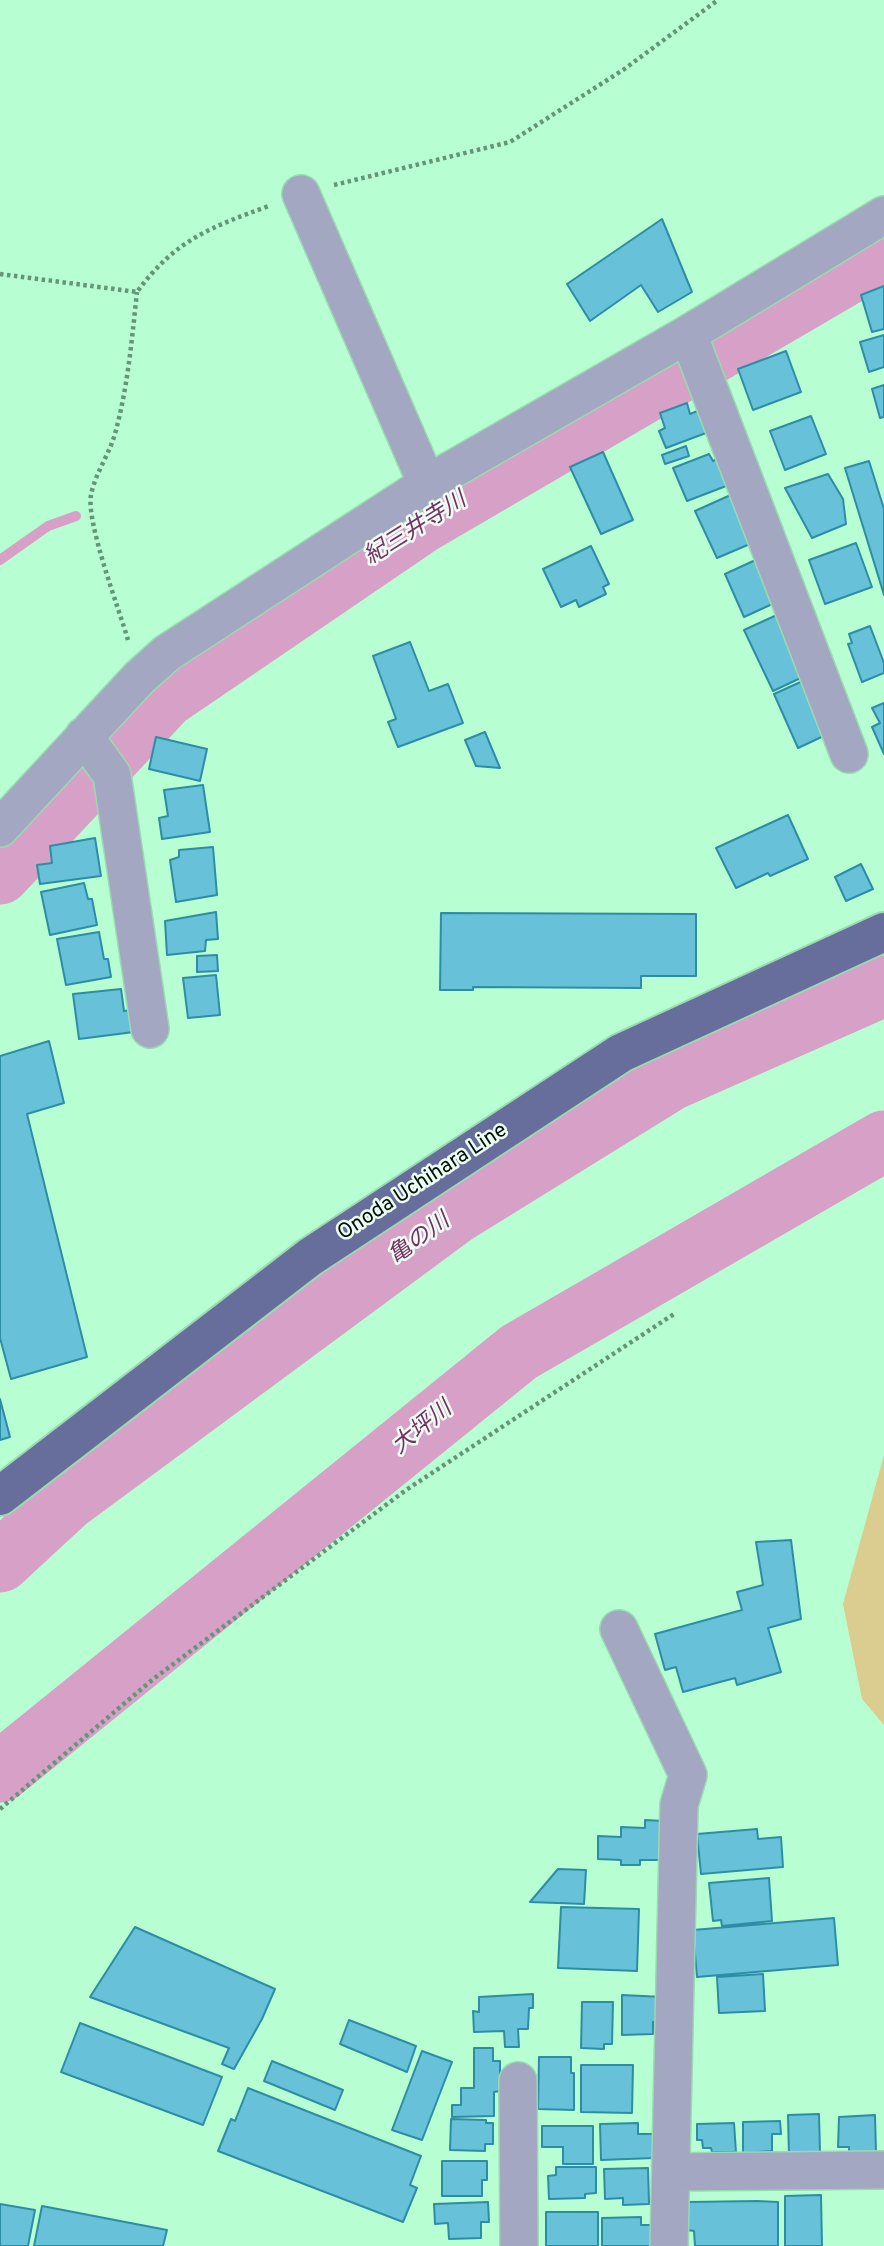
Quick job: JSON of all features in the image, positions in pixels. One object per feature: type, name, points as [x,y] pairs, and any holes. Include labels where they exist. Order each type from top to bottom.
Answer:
[{"type":"main road","name":"Onoda Uchihara Line","points":[[0,1496],[310,1257],[621,1053],[884,932]]},
{"type":"street","points":[[301,194],[427,484]]},
{"type":"street","points":[[0,828],[98,754],[139,678],[167,653],[427,484],[695,354],[884,215]]},
{"type":"street","points":[[695,354],[849,754]]},
{"type":"street","points":[[98,754],[150,1029]]},
{"type":"street","points":[[619,1629],[688,1775],[679,1805],[669,2246]]},
{"type":"street","points":[[518,2081],[519,2246]]},
{"type":"street","points":[[671,2172],[884,2170]]},
{"type":"path","points":[[139,678],[97,536],[91,495],[116,433],[126,390],[137,292],[153,270],[180,246],[216,226],[301,194],[510,142],[623,70],[718,0]]},
{"type":"path","points":[[0,274],[137,292]]},
{"type":"path","points":[[0,1809],[152,1680],[406,1490],[674,1314]]},
{"type":"shaded area","points":[[884,1455],[884,1725],[862,1699],[843,1604]]},
{"type":"building","points":[[662,219],[692,292],[658,312],[641,285],[590,321],[567,284]]},
{"type":"building","points":[[884,286],[884,329],[872,332],[861,295]]},
{"type":"building","points":[[884,335],[884,367],[869,372],[860,342]]},
{"type":"building","points":[[786,351],[801,392],[753,410],[738,369]]},
{"type":"building","points":[[884,385],[884,417],[880,418],[872,389]]},
{"type":"building","points":[[687,403],[690,414],[705,408],[714,430],[666,448],[659,431],[665,428],[660,413]]},
{"type":"building","points":[[811,416],[826,454],[785,470],[770,431]]},
{"type":"building","points":[[686,446],[689,456],[665,464],[662,455]]},
{"type":"building","points":[[603,452],[633,520],[601,534],[570,467]]},
{"type":"building","points":[[709,454],[713,461],[724,456],[734,483],[687,501],[673,468]]},
{"type":"building","points":[[869,461],[884,509],[884,595],[845,468]]},
{"type":"building","points":[[828,474],[843,499],[846,524],[812,538],[785,488]]},
{"type":"building","points":[[735,493],[757,541],[717,558],[695,511]]},
{"type":"building","points":[[856,543],[872,587],[825,604],[809,560]]},
{"type":"building","points":[[591,546],[609,584],[603,587],[606,594],[579,607],[576,600],[561,607],[543,569]]},
{"type":"building","points":[[762,557],[781,600],[744,617],[725,574]]},
{"type":"building","points":[[779,614],[807,675],[773,691],[744,630]]},
{"type":"building","points":[[870,626],[884,663],[884,673],[862,682],[848,644],[852,643],[849,634]]},
{"type":"building","points":[[410,642],[429,691],[448,684],[463,723],[398,747],[388,722],[396,719],[373,656]]},
{"type":"building","points":[[805,680],[830,733],[798,748],[774,694]]},
{"type":"building","points":[[884,703],[884,754],[872,727],[880,723],[872,708]]},
{"type":"building","points":[[485,732],[500,768],[476,766],[465,740]]},
{"type":"building","points":[[156,737],[207,749],[200,781],[149,769]]},
{"type":"building","points":[[203,785],[210,832],[162,839],[159,818],[168,816],[164,790]]},
{"type":"building","points":[[788,815],[808,859],[736,888],[716,848]]},
{"type":"building","points":[[95,838],[101,876],[40,884],[37,865],[52,863],[50,846]]},
{"type":"building","points":[[213,847],[217,895],[176,902],[170,860],[179,857],[179,850]]},
{"type":"building","points":[[861,864],[873,889],[846,901],[835,877]]},
{"type":"building","points":[[84,883],[88,899],[92,899],[97,925],[50,935],[41,892]]},
{"type":"building","points":[[216,912],[218,939],[206,940],[205,951],[167,955],[165,921]]},
{"type":"building","points":[[441,913],[696,914],[696,976],[641,976],[641,988],[473,987],[473,990],[440,990]]},
{"type":"building","points":[[99,932],[104,959],[108,959],[111,977],[66,985],[57,939]]},
{"type":"building","points":[[217,955],[218,971],[197,972],[197,956]]},
{"type":"building","points":[[216,975],[220,1015],[188,1018],[183,978]]},
{"type":"building","points":[[121,989],[124,1011],[132,1010],[134,1032],[79,1039],[73,994]]},
{"type":"building","points":[[49,1041],[64,1103],[27,1114],[87,1357],[11,1379],[0,1338],[0,1056]]},
{"type":"building","points":[[0,1399],[10,1437],[0,1440]]},
{"type":"building","points":[[791,1540],[801,1619],[768,1628],[781,1672],[737,1685],[735,1678],[683,1692],[676,1667],[665,1670],[655,1634],[742,1610],[737,1592],[763,1585],[756,1542]]},
{"type":"building","points":[[645,1820],[664,1821],[663,1860],[640,1860],[640,1865],[621,1865],[621,1860],[598,1859],[598,1836],[621,1837],[621,1827],[645,1828]]},
{"type":"building","points":[[757,1829],[758,1839],[781,1837],[783,1867],[701,1874],[697,1834]]},
{"type":"building","points":[[558,1869],[586,1870],[584,1904],[530,1902]]},
{"type":"building","points":[[769,1878],[772,1921],[722,1926],[721,1920],[713,1921],[709,1883]]},
{"type":"building","points":[[561,1907],[639,1909],[637,1971],[558,1968]]},
{"type":"building","points":[[834,1918],[838,1965],[697,1977],[693,1930]]},
{"type":"building","points":[[135,1927],[275,1989],[262,2019],[234,2069],[222,2064],[229,2048],[90,1997]]},
{"type":"building","points":[[763,1974],[765,2011],[719,2013],[717,1977]]},
{"type":"building","points":[[533,1994],[528,2029],[518,2029],[519,2047],[505,2047],[504,2031],[474,2032],[473,2011],[479,2012],[479,1997]]},
{"type":"building","points":[[622,1995],[663,1997],[663,2021],[653,2022],[653,2034],[622,2035]]},
{"type":"building","points":[[582,2002],[613,2002],[612,2044],[604,2044],[604,2049],[581,2048]]},
{"type":"building","points":[[349,2020],[416,2046],[407,2072],[340,2044]]},
{"type":"building","points":[[80,2023],[222,2077],[203,2125],[61,2072]]},
{"type":"building","points":[[474,2048],[493,2048],[493,2061],[500,2061],[500,2091],[494,2092],[494,2116],[452,2117],[452,2105],[461,2105],[461,2088],[474,2088]]},
{"type":"building","points":[[422,2051],[452,2062],[422,2140],[392,2130]]},
{"type":"building","points":[[539,2057],[571,2057],[574,2110],[538,2109]]},
{"type":"building","points":[[272,2061],[343,2090],[335,2110],[264,2081]]},
{"type":"building","points":[[581,2065],[633,2065],[632,2113],[581,2112]]},
{"type":"building","points":[[248,2088],[421,2156],[410,2185],[417,2188],[403,2222],[218,2151],[231,2119],[235,2121]]},
{"type":"building","points":[[819,2114],[820,2152],[789,2157],[788,2115]]},
{"type":"building","points":[[875,2115],[876,2152],[849,2152],[849,2147],[838,2147],[839,2117]]},
{"type":"building","points":[[451,2119],[486,2120],[486,2123],[493,2123],[493,2144],[485,2144],[485,2151],[450,2150]]},
{"type":"building","points":[[780,2121],[781,2134],[772,2134],[772,2151],[743,2153],[743,2122]]},
{"type":"building","points":[[638,2123],[638,2134],[653,2134],[654,2158],[601,2160],[600,2124]]},
{"type":"building","points":[[734,2123],[736,2152],[712,2152],[711,2148],[703,2148],[702,2140],[697,2140],[697,2124]]},
{"type":"building","points":[[542,2126],[593,2126],[593,2164],[563,2164],[563,2147],[542,2147]]},
{"type":"building","points":[[442,2161],[487,2161],[487,2180],[482,2180],[482,2196],[442,2196]]},
{"type":"building","points":[[556,2167],[596,2167],[596,2193],[585,2194],[585,2198],[549,2199],[548,2176],[556,2175]]},
{"type":"building","points":[[648,2168],[649,2204],[623,2205],[623,2198],[605,2199],[604,2169]]},
{"type":"building","points":[[821,2195],[822,2246],[785,2246],[785,2196]]},
{"type":"building","points":[[488,2202],[489,2222],[481,2222],[481,2238],[449,2239],[448,2223],[435,2224],[434,2204]]},
{"type":"building","points":[[688,2202],[778,2202],[778,2246],[695,2246],[694,2231],[687,2230]]},
{"type":"building","points":[[0,2204],[35,2210],[28,2246],[0,2246]]},
{"type":"building","points":[[42,2206],[167,2230],[163,2246],[34,2246]]},
{"type":"building","points":[[546,2212],[598,2212],[598,2246],[546,2246]]},
{"type":"building","points":[[641,2217],[641,2225],[651,2225],[651,2246],[602,2246],[602,2218]]},
{"type":"waterway","name":"紀三井寺川","points":[[0,874],[166,697],[420,524],[884,253]]},
{"type":"waterway","points":[[0,560],[48,526],[76,516]]},
{"type":"waterway","name":"亀の川","points":[[0,1562],[66,1501],[456,1213],[671,1080],[884,986]]},
{"type":"waterway","name":"大坪川","points":[[0,1772],[519,1352],[884,1141]]}]
